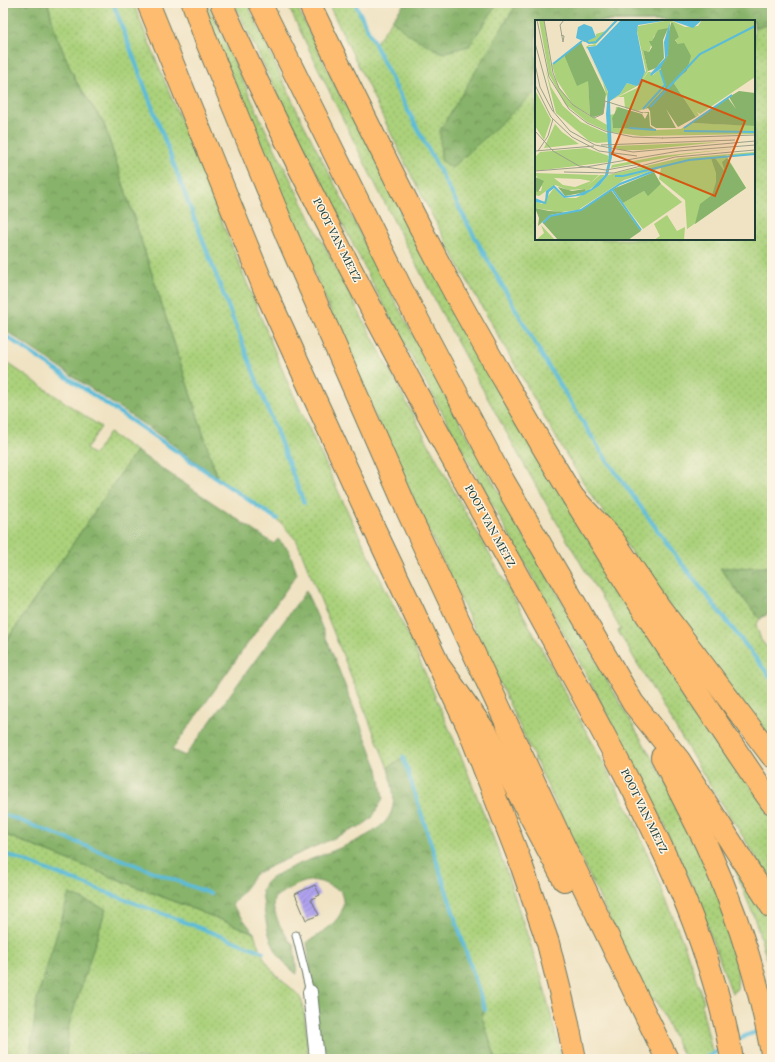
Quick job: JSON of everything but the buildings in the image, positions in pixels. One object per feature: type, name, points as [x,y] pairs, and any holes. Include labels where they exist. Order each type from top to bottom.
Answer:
[{"type":"highway","points":[[148,3],[266,290],[373,526],[468,727],[529,888],[548,943],[574,1054]]},
{"type":"highway","points":[[193,3],[206,40],[287,236],[408,512],[564,846],[667,1059]]},
{"type":"highway","name":"POOT VAN METZ","points":[[221,3],[288,144],[414,391],[541,618],[646,813],[678,884],[701,943],[719,1002],[732,1059]]},
{"type":"highway","points":[[260,3],[358,203],[438,360],[500,475],[633,703],[706,844],[742,937],[756,984],[772,1053]]},
{"type":"highway","points":[[309,3],[445,274],[521,409],[612,561],[738,754],[772,802]]},
{"type":"highway","points":[[573,497],[612,538],[660,608],[772,756]]},
{"type":"highway","points":[[442,670],[489,737],[603,954],[643,1009]]},
{"type":"highway","points":[[633,703],[679,760],[772,907]]},
{"type":"street","points":[[310,992],[317,1059]]},
{"type":"lane","points":[[296,935],[310,992]]},
{"type":"green space","points":[[3,3],[48,3],[56,35],[76,81],[104,124],[217,477],[158,434],[3,329]]},
{"type":"green space","points":[[48,3],[133,3],[286,379],[352,521],[412,643],[463,761],[505,868],[541,976],[562,1059],[496,1059],[482,1017],[485,1010],[403,757],[388,768],[297,541],[281,523],[217,477],[104,124],[76,81],[56,35]]},
{"type":"green space","points":[[234,3],[247,3],[301,119],[437,380],[492,480],[676,800],[709,869],[739,953],[737,989],[732,993],[689,879],[656,808],[577,657],[383,304],[292,124]]},
{"type":"green space","points":[[287,3],[295,3],[344,104],[349,102],[732,759],[772,817],[772,882],[705,777],[618,631],[621,629],[519,456],[409,251]]},
{"type":"green space","points":[[328,3],[356,3],[374,45],[405,3],[772,3],[772,567],[721,569],[760,619],[756,625],[761,640],[772,654],[772,747],[660,593],[590,493],[561,446],[460,268],[413,179]]},
{"type":"green space","points":[[405,3],[498,3],[469,46],[442,53],[406,33],[392,20]]},
{"type":"green space","points":[[517,3],[772,3],[772,25],[755,27],[755,20],[535,20],[535,92],[452,168],[441,160],[440,130]]},
{"type":"green space","points":[[208,6],[268,135],[313,224],[457,497],[518,605],[634,820],[686,950],[704,1002],[701,1004],[714,1059],[685,1059],[655,999],[650,1001],[609,918],[371,407],[203,8]]},
{"type":"green space","points":[[3,360],[101,427],[86,449],[94,455],[109,433],[136,451],[3,646]]},
{"type":"green space","points":[[136,451],[274,544],[278,539],[289,550],[297,574],[172,750],[185,756],[306,591],[378,769],[383,798],[372,818],[363,825],[254,875],[232,905],[254,933],[3,834],[3,646]]},
{"type":"green space","points":[[772,567],[772,611],[760,619],[720,568]]},
{"type":"green space","points":[[403,757],[485,1010],[482,1017],[496,1059],[321,1059],[307,942],[334,923],[338,917],[343,904],[343,898],[340,890],[317,881],[307,881],[283,892],[274,898],[273,907],[279,924],[288,939],[294,945],[297,974],[279,956],[270,936],[267,926],[262,890],[265,884],[273,877],[294,866],[359,840],[385,823],[393,807],[393,790],[388,768]]},
{"type":"green space","points":[[3,834],[254,933],[260,950],[276,975],[301,999],[303,1004],[309,1059],[38,1059],[3,1052]]},
{"type":"green space","points":[[726,847],[772,920],[772,968],[770,969],[754,917]]},
{"type":"green space","points":[[69,894],[106,909],[69,1025],[66,1059],[38,1059],[30,1057],[37,999]]},
{"type":"waterway","points":[[113,3],[304,503]]},
{"type":"waterway","points":[[355,3],[394,84],[472,232],[544,359],[602,453],[679,560],[772,679]]},
{"type":"waterway","points":[[3,334],[277,519]]},
{"type":"waterway","points":[[403,757],[485,1010]]},
{"type":"waterway","points":[[3,814],[211,894]]},
{"type":"waterway","points":[[3,853],[263,952]]},
{"type":"waterway","points":[[735,1042],[747,1035],[760,1031]]},
{"type":"waterway","points":[[703,1059],[724,1048]]}]
